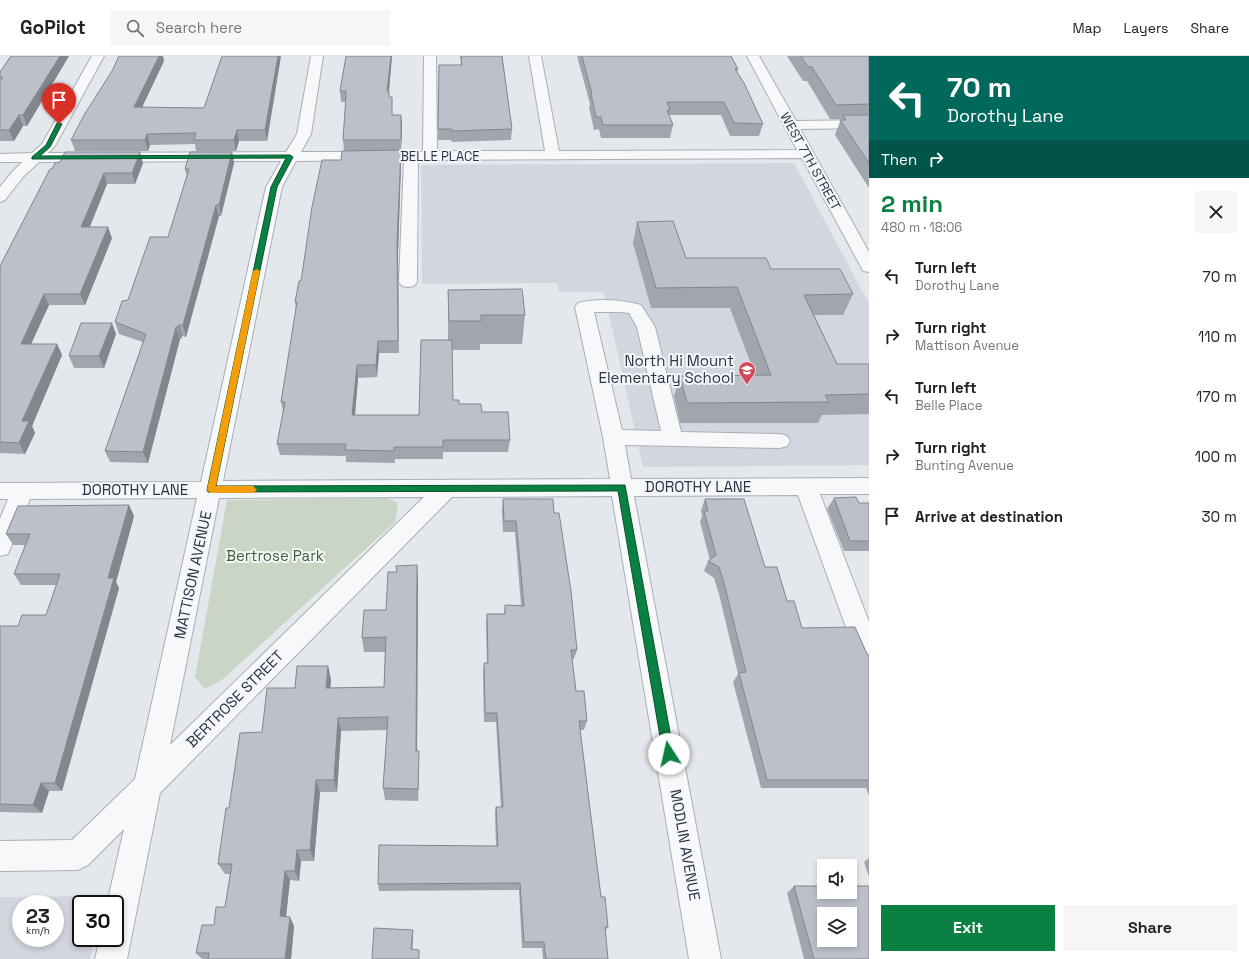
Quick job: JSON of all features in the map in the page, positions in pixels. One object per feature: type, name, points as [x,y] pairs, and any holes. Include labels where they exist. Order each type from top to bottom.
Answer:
[{"type":"street","points":[[0,197],[18,174],[48,146],[70,103],[98,56]]},
{"type":"street","name":"MATTISON AVENUE","points":[[111,959],[274,187],[304,134],[317,56]]},
{"type":"street","points":[[430,56],[430,156]]},
{"type":"street","points":[[535,56],[553,155]]},
{"type":"street","name":"WEST 7TH STREET","points":[[754,56],[869,267]]},
{"type":"street","points":[[791,125],[869,124]]},
{"type":"street","name":"BELLE PLACE","points":[[0,158],[807,154]]},
{"type":"street","points":[[408,282],[411,156]]},
{"type":"street","name":"MODLIN AVENUE","points":[[673,438],[646,327],[640,315],[635,309],[620,306],[584,307],[613,437],[705,959]]},
{"type":"street","points":[[613,437],[780,441]]},
{"type":"street","points":[[806,486],[869,656]]},
{"type":"street","name":"DOROTHY LANE","points":[[0,491],[869,486]]},
{"type":"street","name":"BERTROSE STREET","points":[[0,856],[78,855],[447,488]]},
{"type":"street","points":[[0,547],[22,491]]},
{"type":"shaded area","name":"North Hi Mount Elementary School","points":[[794,163],[869,304],[869,465],[643,467],[604,292],[559,292],[557,283],[422,284],[421,165]]},
{"type":"shaded area","points":[[64,896],[72,896],[72,947],[92,947],[90,959],[0,959],[0,897],[12,897],[12,947],[64,947]]},
{"type":"green space","name":"Bertrose Park","points":[[387,498],[398,503],[395,522],[223,679],[205,689],[195,677],[227,500]]},
{"type":"building","points":[[11,56],[60,56],[23,115],[19,115],[9,130],[0,130],[0,81],[3,77],[0,77],[0,72]]},
{"type":"building","points":[[119,56],[159,56],[134,107],[204,108],[222,56],[278,56],[265,130],[237,130],[234,140],[194,140],[196,133],[147,134],[145,140],[71,140],[84,115],[112,71]]},
{"type":"building","points":[[346,56],[391,56],[387,91],[389,91],[389,97],[392,97],[392,115],[401,115],[401,140],[343,140],[346,91],[340,91]]},
{"type":"building","points":[[461,56],[502,56],[512,129],[452,131],[452,129],[438,129],[439,65],[462,65]]},
{"type":"building","points":[[582,56],[731,56],[738,69],[735,69],[744,83],[763,124],[734,123],[724,102],[667,102],[670,110],[667,110],[673,125],[603,125],[601,117],[596,117],[592,94]]},
{"type":"building","points":[[801,56],[869,56],[869,104],[836,105],[812,67],[808,67]]},
{"type":"building","points":[[843,115],[869,115],[869,163],[840,120],[846,120]]},
{"type":"building","points":[[401,150],[397,242],[398,341],[378,341],[376,365],[357,365],[352,415],[419,415],[421,340],[452,340],[453,400],[459,400],[459,404],[481,404],[482,412],[508,412],[510,440],[443,440],[443,447],[394,447],[394,451],[345,450],[346,444],[277,444],[285,402],[281,402],[297,302],[295,302],[299,281],[301,281],[312,207],[322,160],[341,160],[342,151]]},
{"type":"building","points":[[65,152],[140,152],[132,173],[104,173],[81,227],[108,227],[80,294],[44,294],[21,344],[57,344],[22,421],[29,421],[19,443],[0,442],[0,266],[50,169],[52,169],[55,163],[60,162]]},
{"type":"building","points":[[190,152],[232,152],[219,205],[216,205],[183,325],[176,327],[143,452],[105,451],[146,334],[115,322],[122,301],[128,300],[150,237],[168,237],[189,169],[185,169]]},
{"type":"building","points":[[673,221],[686,258],[766,258],[771,269],[840,269],[853,294],[804,295],[837,364],[869,364],[869,394],[825,395],[829,402],[687,403],[680,376],[771,375],[737,287],[656,288],[637,222]]},
{"type":"building","points":[[522,289],[525,315],[481,315],[481,321],[449,321],[448,290]]},
{"type":"building","points":[[81,323],[112,323],[99,356],[69,356]]},
{"type":"building","points":[[856,497],[859,503],[869,503],[869,541],[850,541],[834,498]]},
{"type":"building","points":[[503,499],[553,499],[554,513],[559,513],[571,591],[577,650],[571,650],[576,691],[584,691],[587,721],[579,721],[601,897],[605,897],[608,927],[605,927],[608,959],[546,959],[544,942],[524,942],[520,883],[378,884],[379,845],[498,846],[496,807],[503,807],[497,713],[485,713],[484,663],[488,663],[487,614],[505,614],[505,605],[524,606],[516,521],[504,521]]},
{"type":"building","points":[[705,499],[744,499],[765,567],[777,567],[787,601],[794,601],[802,628],[855,627],[867,654],[869,655],[869,780],[767,780],[739,673],[746,672],[724,583],[719,567],[708,561],[716,555],[704,511],[708,511]]},
{"type":"building","points":[[129,505],[108,578],[114,578],[55,783],[41,783],[33,805],[0,804],[0,626],[18,626],[22,615],[46,615],[60,574],[14,574],[30,534],[6,534],[18,506]]},
{"type":"building","points":[[417,565],[416,751],[419,751],[418,789],[383,788],[388,717],[338,718],[334,780],[316,780],[310,850],[297,850],[295,871],[285,871],[280,916],[290,917],[285,959],[208,959],[209,953],[196,953],[202,925],[214,925],[216,907],[225,907],[232,864],[218,864],[226,808],[229,808],[240,733],[262,732],[267,688],[295,688],[297,666],[328,666],[326,688],[384,687],[386,637],[362,638],[364,610],[386,610],[388,572],[397,572],[396,566]]},
{"type":"building","points":[[794,886],[817,886],[817,899],[857,899],[857,886],[869,886],[869,959],[814,959]]},
{"type":"building","points":[[374,928],[413,930],[411,949],[419,950],[419,959],[372,959]]},
{"type":"slow traffic","points":[[253,490],[211,490],[257,271]]},
{"type":"place","name":"North Hi Mount Elementary School","points":[[747,385]]},
{"type":"route","points":[[59,124],[48,146],[35,158],[290,157],[274,187],[211,490],[622,487],[669,754]]}]
